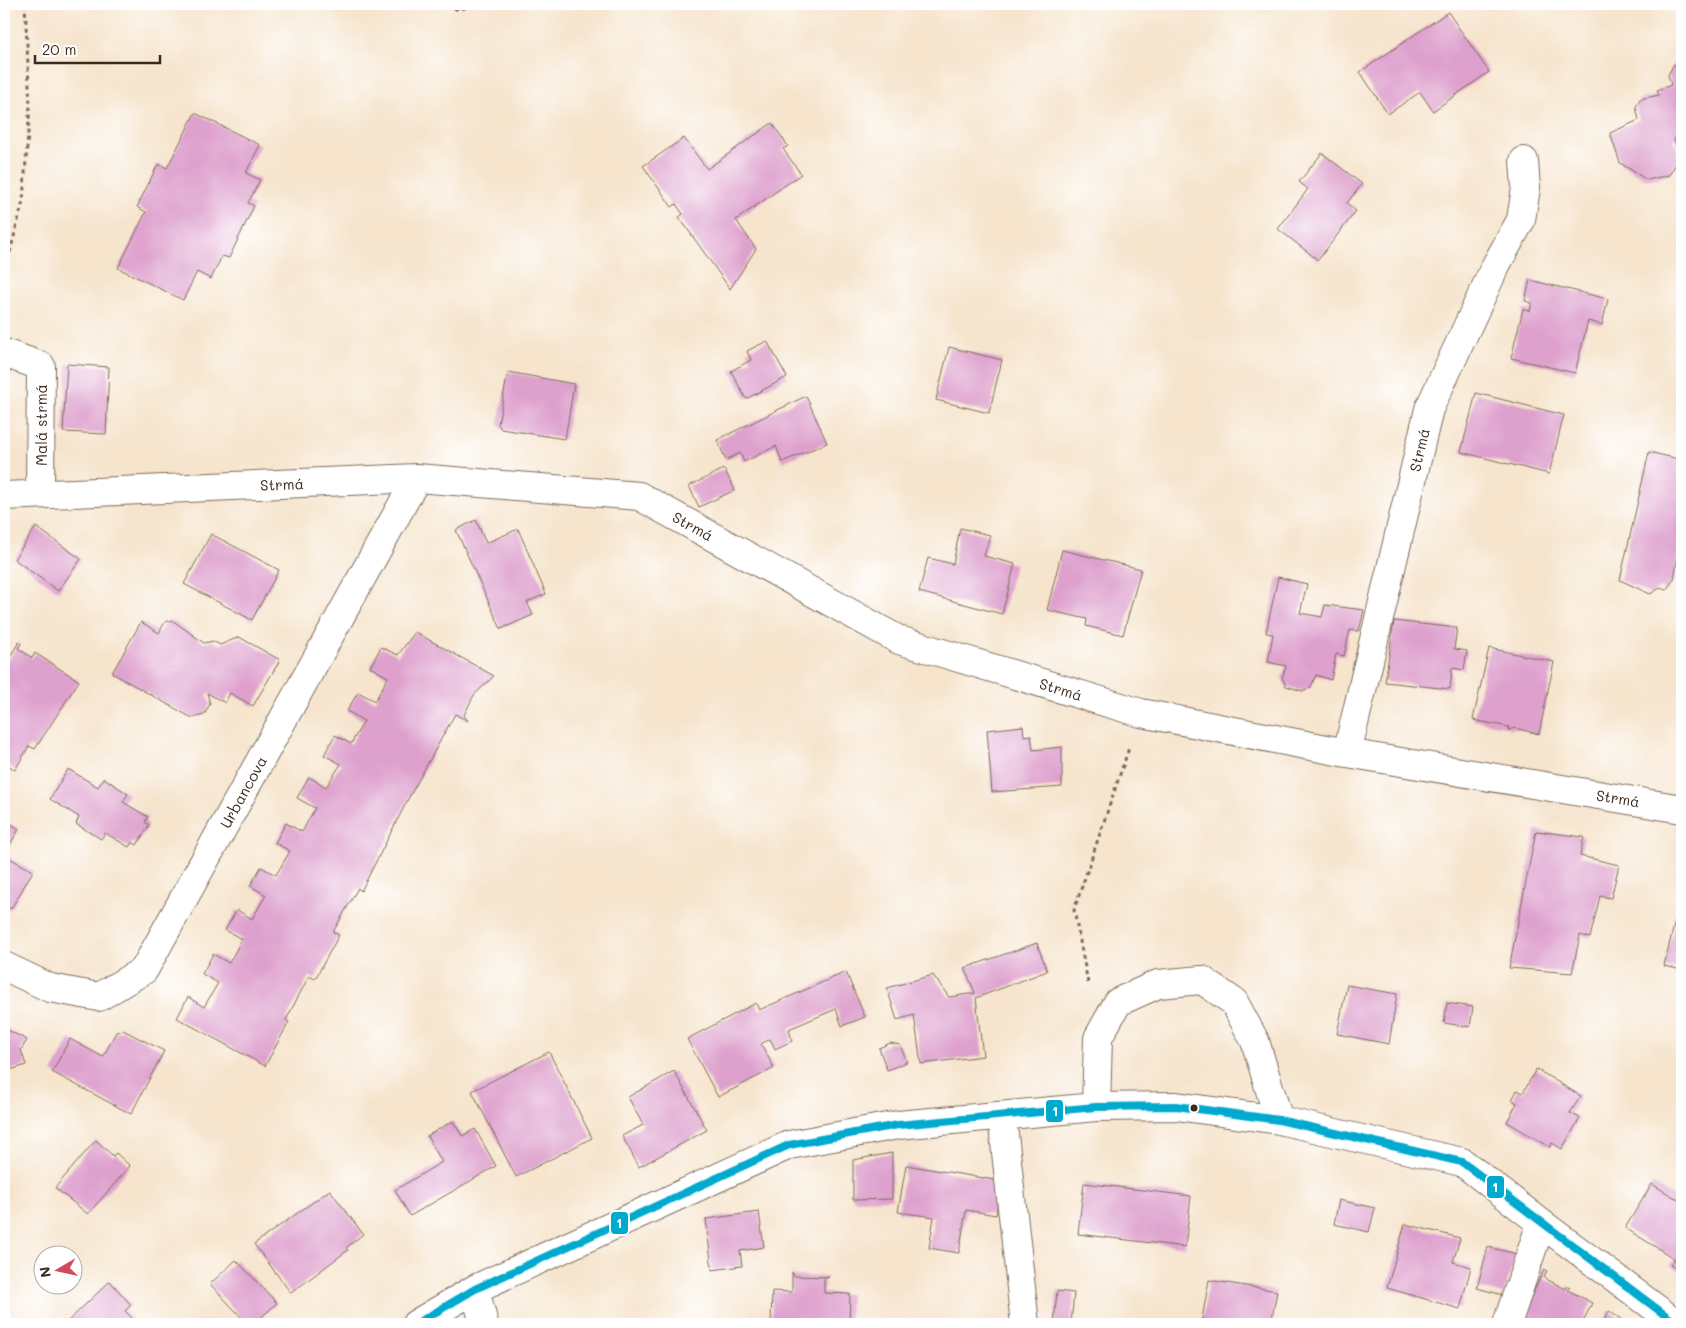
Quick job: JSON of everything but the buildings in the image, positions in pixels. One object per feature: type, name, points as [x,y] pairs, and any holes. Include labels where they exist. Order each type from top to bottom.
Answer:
[{"type":"street","name":"Strmá","points":[[1347,753],[1429,410],[1496,265],[1521,220],[1526,188],[1524,161]]},
{"type":"street","name":"Malá strmá","points":[[4,353],[41,366],[40,493]]},
{"type":"street","name":"Strmá","points":[[4,496],[417,478],[639,496],[899,640],[1141,713],[1347,753],[1682,809]]},
{"type":"street","name":"Urbancova","points":[[4,966],[50,988],[99,997],[144,970],[417,478]]},
{"type":"street","points":[[1096,1107],[1098,1038],[1118,1002],[1158,984],[1202,980],[1234,1002],[1238,1009],[1255,1041],[1278,1120]]},
{"type":"street","points":[[416,1324],[475,1289],[789,1145],[898,1125],[1096,1107],[1176,1106],[1278,1120],[1462,1162],[1677,1324]]},
{"type":"street","points":[[1002,1116],[1025,1324]]},
{"type":"street","points":[[1507,1324],[1541,1223]]},
{"type":"street","points":[[475,1289],[484,1324]]},
{"type":"path","points":[[4,276],[23,201],[30,106],[25,4]]},
{"type":"path","points":[[446,4],[458,10],[478,4]]},
{"type":"path","points":[[1098,1038],[1074,910],[1141,713]]},
{"type":"transit line","name":"1","points":[[416,1324],[475,1289],[789,1145],[898,1125],[1096,1107],[1176,1106],[1279,1120],[1462,1162],[1677,1324]]}]
